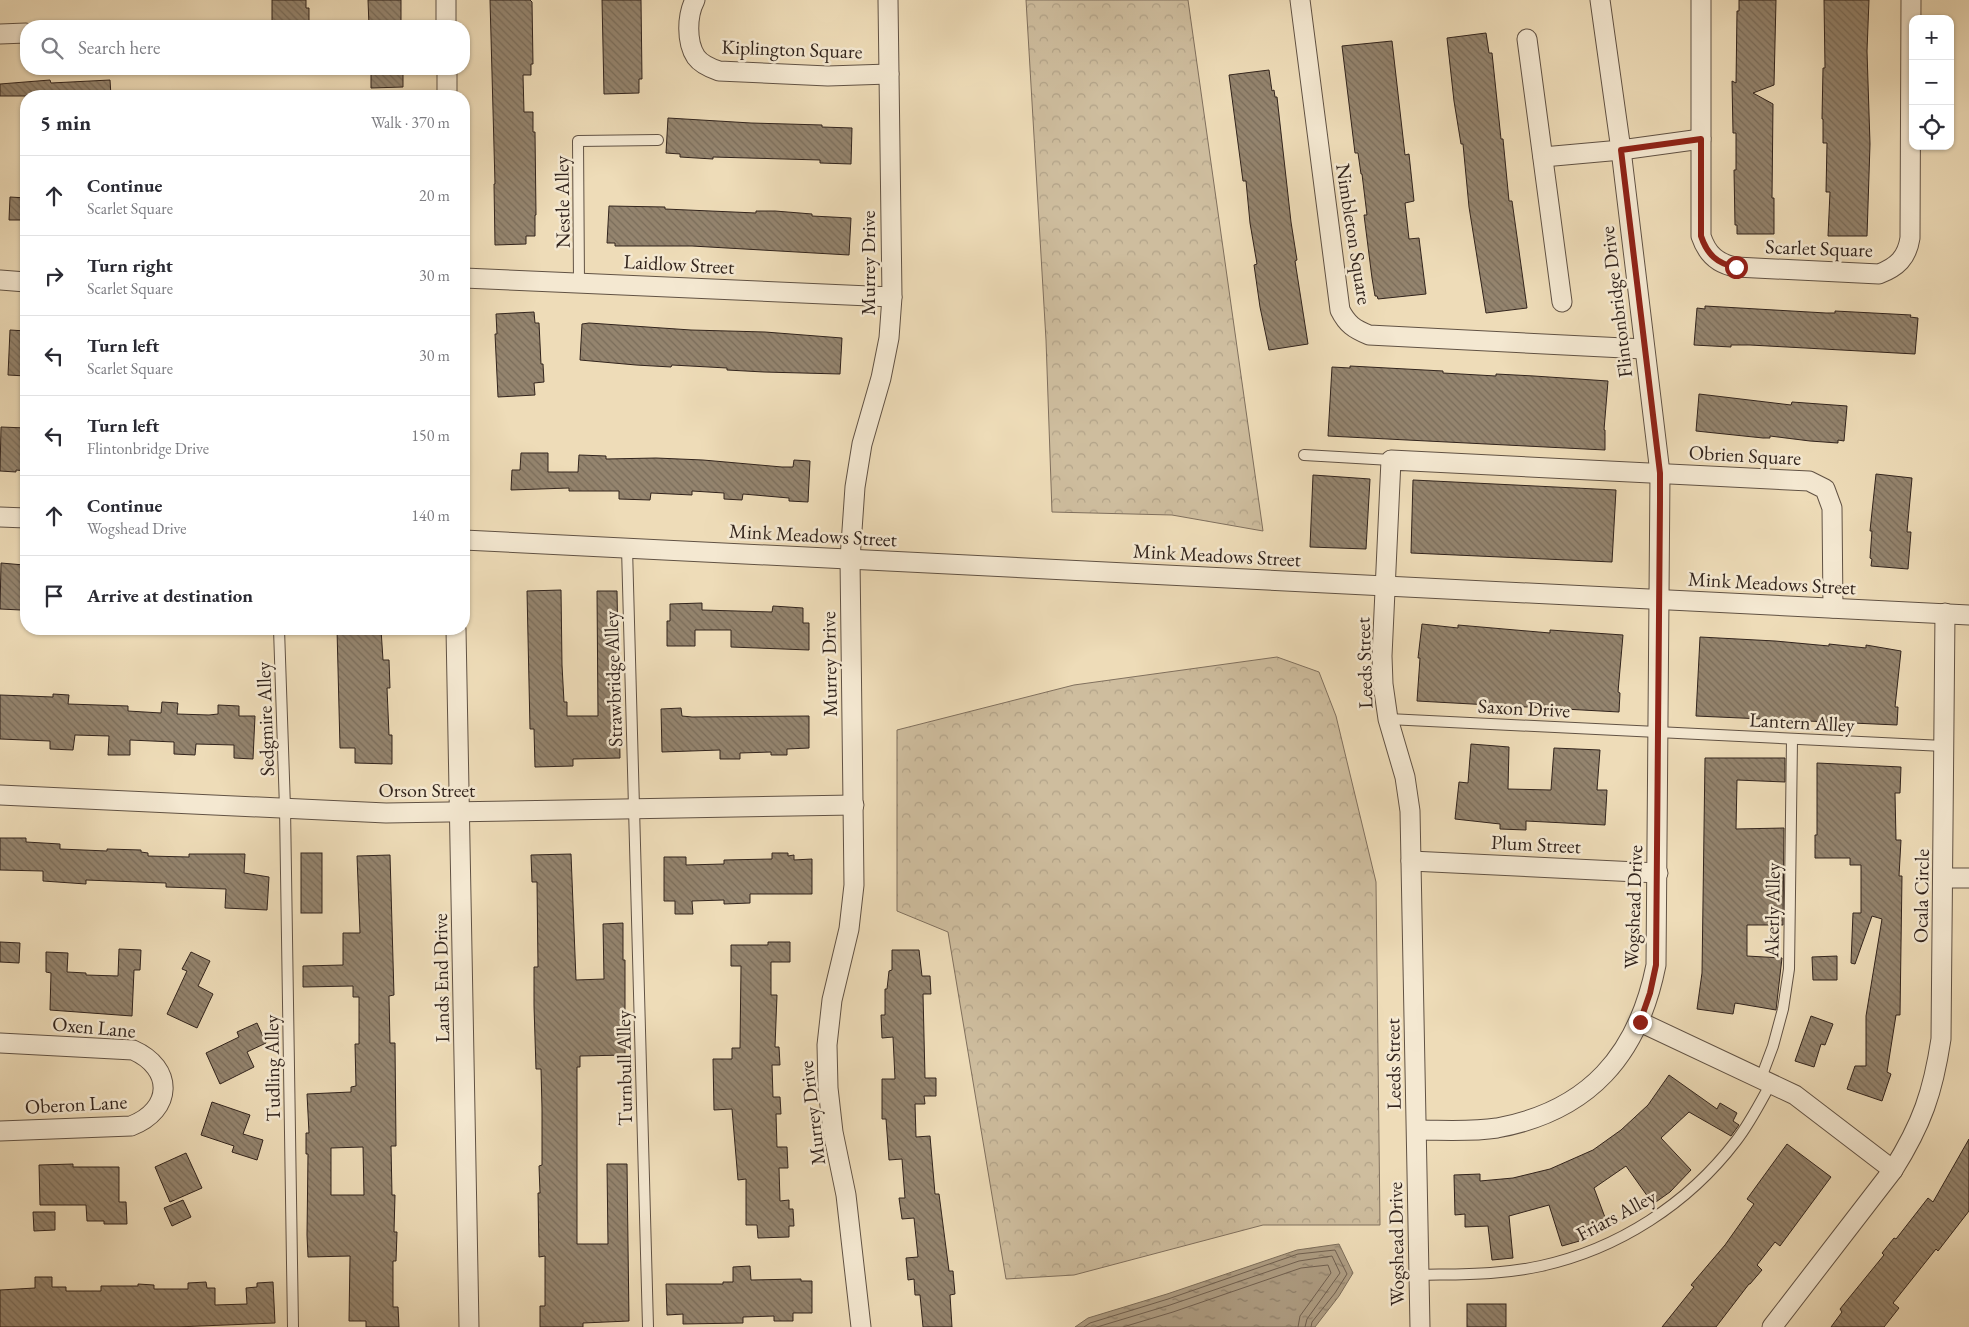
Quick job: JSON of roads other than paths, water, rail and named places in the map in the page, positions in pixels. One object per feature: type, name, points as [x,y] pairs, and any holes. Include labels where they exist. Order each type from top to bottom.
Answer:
[{"type":"street","points":[[446,0],[446,20]]},
{"type":"street","name":"Kiplington Square","points":[[695,0],[690,13],[690,45],[696,57],[706,66],[719,71],[828,76],[889,74]]},
{"type":"street","name":"Murrey Drive","points":[[861,1327],[846,1195],[833,1132],[828,1088],[827,1045],[832,1000],[848,930],[854,885],[850,559],[855,487],[862,444],[881,378],[889,338],[892,298],[888,0]]},
{"type":"street","name":"Nimbleton Square","points":[[1300,0],[1340,310],[1345,321],[1355,330],[1369,335],[1644,349]]},
{"type":"street","name":"Flintonbridge Drive","points":[[1600,0],[1621,150],[1660,473],[1659,600]]},
{"type":"street","name":"Scarlet Square","points":[[1701,0],[1701,236],[1705,249],[1715,260],[1727,266],[1879,274],[1892,269],[1902,260],[1908,248],[1910,238],[1911,0]]},
{"type":"street","points":[[0,34],[20,33]]},
{"type":"street","points":[[1526,39],[1562,302]]},
{"type":"street","points":[[447,75],[447,90]]},
{"type":"street","points":[[1543,158],[1701,139]]},
{"type":"street","name":"Laidlow Street","points":[[470,278],[892,298]]},
{"type":"street","points":[[0,280],[20,282]]},
{"type":"street","points":[[1391,460],[1660,473]]},
{"type":"street","name":"Leeds Street","points":[[1391,460],[1382,656],[1388,719],[1406,785],[1410,811],[1417,1130]]},
{"type":"street","name":"Obrien Square","points":[[1660,473],[1809,480],[1825,489],[1832,508],[1833,608]]},
{"type":"street","points":[[0,517],[20,518]]},
{"type":"street","name":"Mink Meadows Street","points":[[470,540],[1969,615]]},
{"type":"street","name":"Wogshead Drive","points":[[1420,1327],[1417,1130],[1495,1128],[1530,1121],[1559,1108],[1583,1093],[1607,1071],[1625,1049],[1640,1022],[1650,993],[1656,965],[1659,600]]},
{"type":"street","name":"Ocala Circle","points":[[1772,1327],[1893,1170],[1924,1114],[1936,1074],[1941,1039],[1945,614]]},
{"type":"street","name":"Lands End Drive","points":[[456,635],[470,1327]]},
{"type":"street","name":"Orson Street","points":[[0,795],[386,813],[854,805]]},
{"type":"street","name":"Plum Street","points":[[1411,861],[1658,873]]},
{"type":"street","points":[[1943,878],[1969,878]]},
{"type":"street","points":[[1640,1022],[1766,1080],[1794,1095],[1893,1170]]},
{"type":"street","name":"Oxen Lane","points":[[0,1043],[133,1050],[145,1055],[156,1065],[162,1079],[163,1088]]},
{"type":"street","name":"Oberon Lane","points":[[0,1130],[131,1126],[145,1121],[156,1110],[162,1098],[163,1088]]},
{"type":"lane","name":"Nestle Alley","points":[[579,282],[578,141],[658,140]]},
{"type":"lane","points":[[1304,455],[1391,460]]},
{"type":"lane","name":"Strawbridge Alley","points":[[627,548],[635,809]]},
{"type":"lane","name":"Sedgmire Alley","points":[[279,635],[285,808]]},
{"type":"lane","name":"Saxon Drive","points":[[1388,719],[1659,732]]},
{"type":"lane","name":"Lantern Alley","points":[[1659,732],[1944,746]]},
{"type":"lane","name":"Akerly Alley","points":[[1766,1080],[1783,1008],[1789,968],[1792,739]]},
{"type":"lane","name":"Tudling Alley","points":[[285,808],[293,1327]]},
{"type":"lane","name":"Turnbull Alley","points":[[635,809],[648,1327]]},
{"type":"lane","name":"Friars Alley","points":[[1419,1275],[1502,1272],[1541,1266],[1580,1255],[1611,1243],[1648,1223],[1682,1198],[1710,1172],[1736,1141],[1754,1114],[1766,1080]]},
{"type":"water","points":[[1339,1244],[1353,1273],[1339,1296],[1315,1327],[1075,1327],[1088,1318],[1167,1294],[1297,1250]]}]
